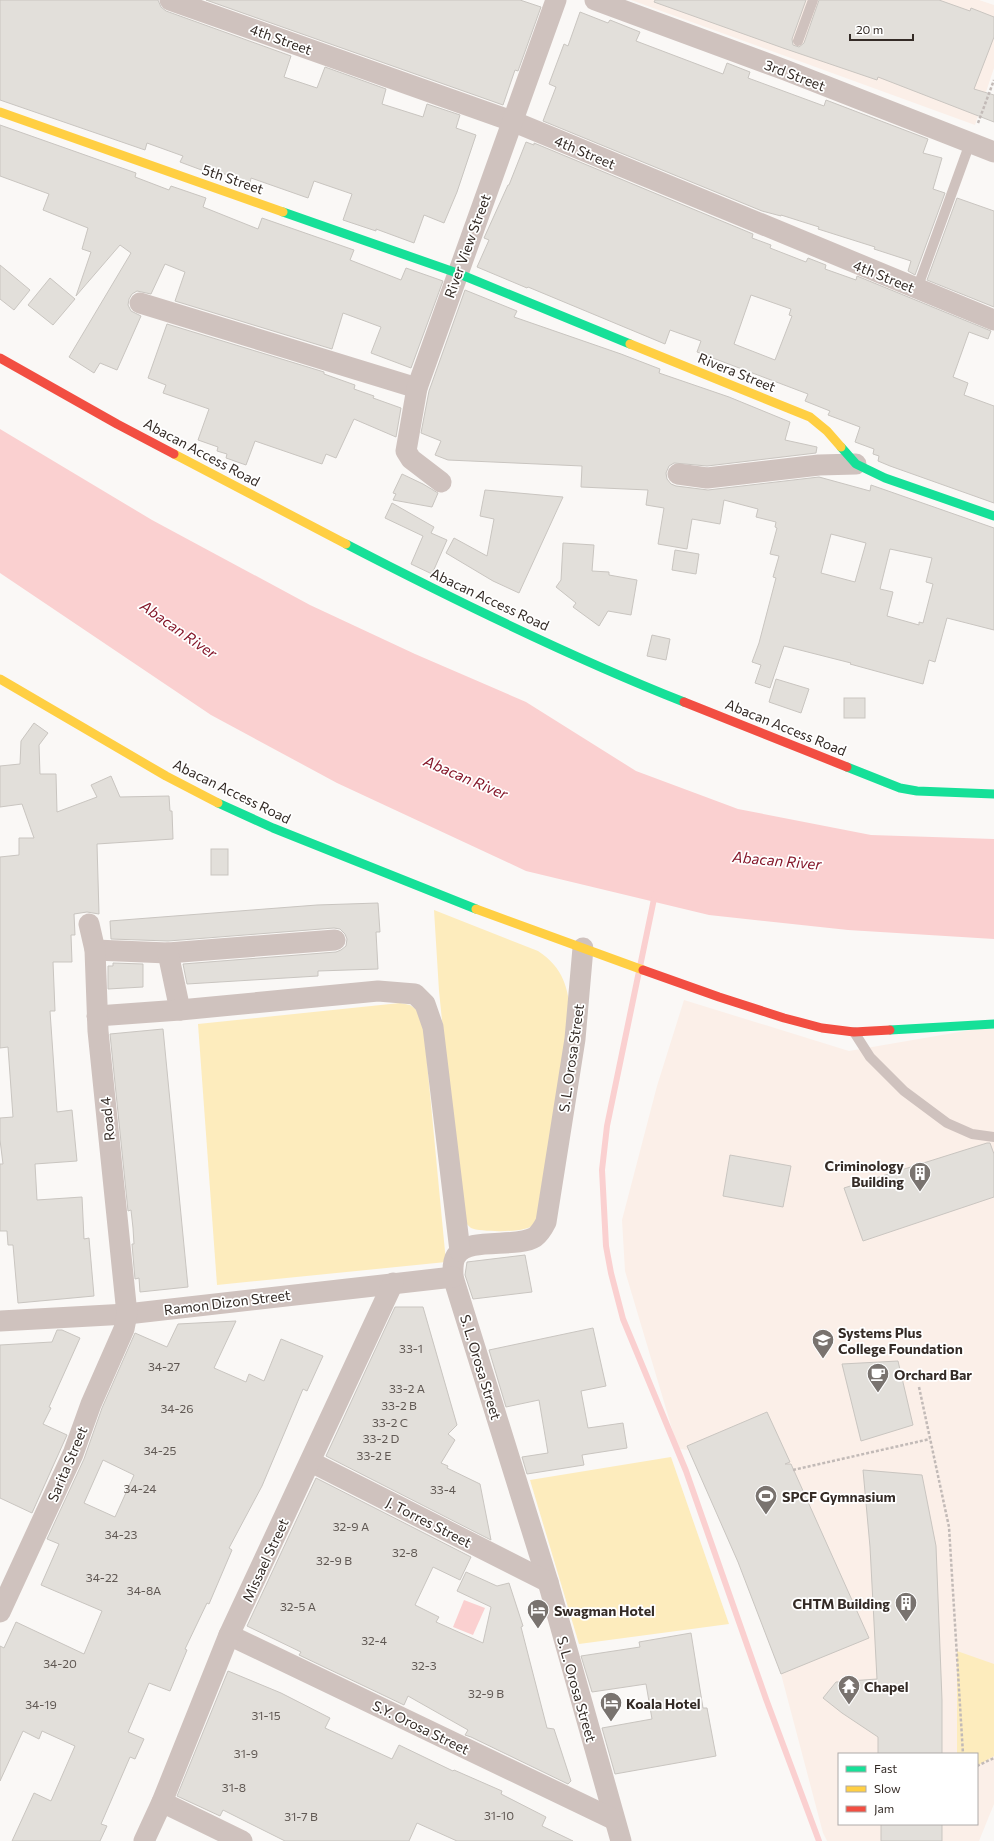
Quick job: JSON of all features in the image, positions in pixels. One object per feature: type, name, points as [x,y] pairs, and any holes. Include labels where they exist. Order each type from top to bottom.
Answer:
[{"type":"street","name":"4th Street","points":[[170,0],[512,121],[994,320]]},
{"type":"street","name":"River View Street","points":[[441,482],[411,459],[406,451],[417,388],[556,0]]},
{"type":"street","name":"3rd Street","points":[[595,0],[785,70],[994,152]]},
{"type":"street","name":"5th Street","points":[[0,112],[457,273]]},
{"type":"street","name":"Rivera Street","points":[[457,273],[810,417],[827,431],[856,464],[885,478],[994,516]]},
{"type":"street","points":[[140,303],[417,388]]},
{"type":"street","name":"Abacan Access Road","points":[[0,358],[124,428],[444,595],[638,684],[900,788],[917,791],[994,794]]},
{"type":"street","points":[[678,474],[706,478],[819,465],[856,464]]},
{"type":"street","name":"Abacan Access Road","points":[[0,678],[208,799],[273,828],[492,916],[719,997],[784,1018],[822,1028],[854,1032],[994,1024]]},
{"type":"street","name":"Road 4","points":[[89,924],[95,950],[97,1016],[127,1314]]},
{"type":"street","points":[[95,950],[168,953],[335,940]]},
{"type":"street","name":"S. L. Orosa Street","points":[[583,948],[575,1039],[546,1222],[541,1231],[530,1239],[470,1247],[460,1251],[455,1256],[453,1264],[453,1277],[548,1582],[613,1819],[621,1841]]},
{"type":"street","points":[[168,953],[180,1010]]},
{"type":"street","points":[[97,1016],[180,1010],[378,991],[415,994],[425,1004],[433,1027],[460,1251]]},
{"type":"street","name":"Ramon Dizon Street","points":[[0,1321],[127,1314],[453,1277]]},
{"type":"street","name":"Missael Street","points":[[144,1841],[162,1802],[229,1635],[311,1462],[393,1283]]},
{"type":"street","name":"Sarita Street","points":[[0,1612],[73,1454],[91,1404],[124,1329],[127,1314]]},
{"type":"street","name":"J. Torres Street","points":[[311,1462],[548,1582]]},
{"type":"street","name":"S.Y. Orosa Street","points":[[229,1635],[613,1819]]},
{"type":"street","points":[[162,1802],[242,1841]]},
{"type":"lane","points":[[798,41],[813,0]]},
{"type":"lane","points":[[917,289],[970,143]]},
{"type":"lane","points":[[854,1032],[870,1057],[904,1091],[947,1123],[972,1134],[994,1137]]},
{"type":"path","points":[[970,143],[994,80]]},
{"type":"path","points":[[919,1387],[949,1526],[964,1753]]},
{"type":"path","points":[[793,1470],[930,1439]]},
{"type":"path","points":[[978,1766],[994,1758]]},
{"type":"shaded area","points":[[631,0],[979,0],[994,5],[994,68],[975,125]]},
{"type":"shaded area","points":[[434,910],[538,951],[554,964],[566,988],[571,1017],[537,1221],[528,1228],[505,1231],[475,1229],[470,1227],[462,1216],[439,991]]},
{"type":"shaded area","name":"Systems Plus College Foundation","points":[[684,1000],[849,1051],[994,1026],[994,1804],[979,1841],[827,1841],[823,1833],[781,1674],[738,1562],[689,1450],[678,1449],[625,1271],[622,1220],[657,1086]]},
{"type":"shaded area","points":[[400,1003],[410,1005],[417,1010],[424,1031],[446,1262],[217,1285],[198,1024]]},
{"type":"shaded area","points":[[671,1457],[729,1624],[579,1644],[530,1480]]},
{"type":"shaded area","points":[[957,1651],[994,1664],[994,1756],[978,1765],[978,1753],[957,1753]]},
{"type":"water","name":"Abacan River","points":[[0,429],[152,520],[310,605],[415,654],[526,702],[636,771],[738,809],[871,835],[994,839],[994,939],[848,930],[709,915],[526,871],[337,783],[211,715],[0,573]]},
{"type":"water","points":[[464,1600],[485,1608],[473,1635],[453,1627]]},
{"type":"building","points":[[0,0],[158,0],[161,7],[166,11],[291,56],[284,77],[317,88],[325,67],[386,89],[382,104],[423,117],[427,104],[460,115],[456,128],[476,135],[457,192],[444,223],[424,215],[414,243],[376,229],[376,231],[343,220],[352,194],[314,181],[308,198],[251,178],[250,183],[216,171],[215,175],[180,162],[183,156],[147,143],[145,150],[0,100]]},
{"type":"building","points":[[206,0],[520,0],[541,7],[518,71],[515,70],[503,105]]},
{"type":"building","points":[[655,0],[806,0],[792,39],[793,45],[799,47],[804,43],[819,0],[939,0],[970,11],[971,8],[994,17],[994,37],[974,89],[994,95],[994,122],[878,77],[877,80],[783,48],[654,2]]},
{"type":"building","points":[[580,12],[608,23],[610,20],[640,32],[636,41],[723,74],[727,63],[750,72],[748,78],[824,106],[826,100],[928,139],[923,153],[942,158],[933,189],[945,193],[915,275],[908,271],[911,261],[874,249],[875,247],[818,229],[819,227],[781,215],[762,211],[543,121],[556,87],[549,84],[564,44],[568,46]]},
{"type":"building","points":[[0,125],[136,173],[135,177],[169,190],[171,186],[206,198],[203,207],[258,229],[262,218],[354,250],[350,260],[401,280],[406,268],[443,281],[411,368],[371,353],[381,327],[343,313],[332,349],[175,301],[185,272],[165,264],[151,294],[137,291],[132,294],[129,299],[128,305],[131,311],[141,316],[117,370],[100,363],[94,373],[69,357],[131,253],[120,245],[76,296],[91,252],[82,249],[88,228],[43,210],[49,194],[0,176]]},
{"type":"building","points":[[526,142],[534,145],[534,143],[753,234],[752,238],[771,245],[770,248],[806,262],[808,258],[826,265],[825,269],[856,280],[857,276],[991,331],[988,339],[969,332],[953,377],[968,383],[964,395],[994,406],[994,503],[878,461],[879,456],[873,454],[874,449],[855,442],[860,427],[828,415],[830,411],[805,401],[808,394],[697,352],[701,341],[670,330],[665,344],[477,267],[489,240],[484,238],[509,185]],"holes":[[[751,295],[791,309],[789,315],[792,316],[775,360],[734,344]]]},
{"type":"building","points":[[957,198],[994,211],[994,307],[927,280]]},
{"type":"building","points":[[0,265],[30,290],[14,310],[0,299]]},
{"type":"building","points":[[50,278],[75,299],[53,325],[28,305]]},
{"type":"building","points":[[465,290],[517,311],[514,317],[621,354],[660,369],[659,373],[729,397],[790,422],[785,440],[817,447],[816,453],[707,466],[674,463],[669,466],[666,473],[667,479],[671,484],[676,486],[708,490],[819,477],[870,491],[871,485],[994,528],[994,630],[947,618],[935,662],[929,660],[923,684],[850,664],[851,663],[784,646],[770,688],[755,683],[761,665],[752,662],[759,643],[776,578],[773,577],[779,556],[770,554],[777,528],[775,527],[776,522],[756,517],[758,509],[724,500],[720,524],[692,519],[687,549],[658,544],[664,508],[646,505],[648,490],[581,487],[582,466],[448,460],[435,455],[441,441],[421,433],[429,391]],"holes":[[[831,534],[866,543],[855,582],[821,573]],[[890,549],[932,558],[926,582],[933,584],[923,623],[919,622],[919,625],[887,616],[893,592],[880,589]]]},
{"type":"building","points":[[167,324],[324,372],[324,374],[355,385],[354,389],[374,396],[373,398],[401,408],[396,437],[354,419],[336,458],[326,454],[322,464],[255,441],[246,465],[226,458],[227,454],[217,451],[218,447],[198,440],[209,409],[163,393],[166,385],[148,378]]},
{"type":"building","points":[[402,474],[438,493],[432,507],[393,500],[396,494],[393,493]]},
{"type":"building","points":[[485,490],[563,497],[519,593],[493,581],[446,553],[454,538],[487,556],[494,519],[480,516]]},
{"type":"building","points":[[392,503],[434,527],[431,533],[447,540],[432,574],[411,564],[423,536],[385,518]]},
{"type":"building","points":[[563,543],[594,545],[592,571],[609,572],[609,575],[637,580],[631,615],[608,611],[599,626],[573,607],[576,603],[556,587],[561,580]]},
{"type":"building","points":[[675,550],[699,554],[696,574],[672,570]]},
{"type":"building","points":[[652,635],[670,639],[666,660],[647,656]]},
{"type":"building","points":[[776,679],[809,689],[801,713],[769,702]]},
{"type":"building","points":[[844,698],[865,698],[865,718],[844,718]]},
{"type":"building","points":[[34,723],[48,733],[39,745],[40,774],[56,774],[57,812],[97,797],[91,785],[111,776],[120,797],[169,796],[170,811],[172,811],[173,839],[97,844],[99,914],[87,912],[74,914],[75,935],[71,935],[72,962],[53,962],[55,1011],[50,1011],[57,1112],[72,1110],[77,1161],[35,1164],[37,1200],[82,1197],[84,1239],[89,1238],[94,1296],[18,1303],[13,1245],[8,1245],[7,1231],[0,1231],[0,1164],[3,1164],[0,1140],[0,1118],[13,1117],[8,1047],[0,1048],[0,857],[19,855],[19,838],[34,838],[22,804],[0,807],[0,766],[20,764],[21,741]]},
{"type":"building","points":[[211,849],[228,849],[228,875],[211,875]]},
{"type":"building","points":[[378,903],[380,932],[376,932],[378,969],[318,971],[318,976],[187,984],[183,964],[336,952],[346,946],[347,939],[345,934],[340,929],[334,928],[168,941],[111,939],[110,921],[317,905]]},
{"type":"building","points":[[113,963],[143,964],[143,987],[108,989],[108,966],[113,966]]},
{"type":"building","points":[[163,1029],[188,1287],[140,1292],[139,1278],[135,1279],[132,1244],[134,1244],[133,1228],[131,1210],[128,1211],[110,1034]]},
{"type":"building","name":"Criminology Building","points":[[990,1143],[994,1154],[994,1197],[863,1241],[844,1188]]},
{"type":"building","points":[[730,1155],[791,1166],[783,1207],[723,1196]]},
{"type":"building","points":[[525,1255],[532,1292],[473,1299],[465,1275],[467,1262]]},
{"type":"building","points":[[395,1307],[423,1307],[457,1425],[448,1434],[455,1440],[441,1463],[448,1466],[447,1468],[480,1484],[491,1540],[326,1456]]},
{"type":"building","points":[[236,1321],[214,1368],[246,1382],[249,1374],[264,1381],[281,1339],[323,1356],[307,1391],[303,1389],[262,1486],[229,1548],[232,1550],[209,1604],[207,1603],[185,1649],[187,1650],[170,1691],[149,1683],[128,1732],[144,1739],[135,1759],[130,1757],[101,1824],[107,1826],[100,1841],[12,1841],[34,1793],[51,1801],[75,1746],[42,1731],[39,1739],[23,1731],[0,1781],[0,1646],[4,1648],[16,1622],[84,1654],[102,1611],[41,1585],[59,1544],[47,1539],[84,1459],[102,1408],[135,1333],[167,1347],[178,1324]],"holes":[[[103,1460],[134,1475],[115,1517],[84,1503]]]},
{"type":"building","points":[[593,1328],[606,1386],[581,1391],[588,1428],[623,1423],[627,1448],[582,1455],[584,1465],[527,1474],[522,1457],[548,1453],[539,1400],[506,1407],[489,1350]]},
{"type":"building","points":[[57,1330],[62,1330],[80,1338],[49,1407],[51,1408],[43,1424],[67,1435],[32,1513],[0,1498],[0,1345],[52,1342]]},
{"type":"building","name":"Orchard Bar","points":[[898,1361],[913,1425],[861,1441],[842,1364]]},
{"type":"building","name":"SPCF Gymnasium","points":[[767,1412],[790,1462],[785,1464],[791,1464],[869,1638],[781,1674],[738,1562],[687,1446]]},
{"type":"building","points":[[863,1470],[922,1475],[936,1546],[942,1700],[942,1753],[878,1753],[878,1737],[842,1713],[823,1698],[836,1682],[877,1679],[870,1547]]},
{"type":"building","points":[[316,1478],[471,1557],[460,1580],[433,1567],[415,1605],[439,1617],[436,1622],[483,1643],[491,1607],[457,1591],[466,1572],[497,1586],[509,1583],[523,1626],[521,1627],[547,1728],[554,1729],[571,1781],[568,1784],[465,1735],[468,1730],[408,1696],[404,1705],[299,1655],[301,1652],[247,1626]]},
{"type":"building","points":[[691,1633],[703,1708],[707,1708],[716,1756],[615,1774],[602,1728],[652,1719],[646,1684],[592,1692],[581,1656],[640,1647],[639,1642]]},
{"type":"building","points":[[228,1671],[281,1693],[330,1718],[325,1728],[392,1759],[399,1745],[453,1771],[454,1770],[502,1791],[501,1794],[546,1817],[542,1826],[573,1841],[457,1841],[417,1823],[409,1841],[285,1841],[223,1810],[220,1816],[177,1796]]},
{"type":"building","points":[[881,1825],[942,1825],[942,1841],[881,1841]]},
{"type":"waterway","points":[[655,894],[607,1126],[602,1170],[606,1246],[611,1273],[623,1319],[686,1471],[766,1699],[819,1841]]},
{"type":"traffic: fast","points":[[283,212],[457,273],[630,344]]},
{"type":"traffic: fast","points":[[841,447],[856,464],[885,478],[994,516]]},
{"type":"traffic: fast","points":[[346,544],[555,647],[684,702]]},
{"type":"traffic: fast","points":[[847,767],[900,788],[917,791],[994,794]]},
{"type":"traffic: fast","points":[[218,803],[273,828],[476,909]]},
{"type":"traffic: fast","points":[[890,1030],[994,1024]]},
{"type":"traffic: slow","points":[[0,112],[283,212]]},
{"type":"traffic: slow","points":[[630,344],[810,417],[827,431],[841,447]]},
{"type":"traffic: slow","points":[[174,454],[346,544]]},
{"type":"traffic: slow","points":[[0,679],[166,776],[218,803]]},
{"type":"traffic: slow","points":[[476,909],[643,970]]},
{"type":"traffic: jam","points":[[0,358],[117,424],[174,454]]},
{"type":"traffic: jam","points":[[684,702],[847,767]]},
{"type":"traffic: jam","points":[[643,970],[719,997],[784,1018],[822,1028],[854,1032],[890,1030]]},
{"type":"place","name":"Criminology Building","points":[[920,1192]]},
{"type":"place","name":"Systems Plus College Foundation","points":[[823,1360]]},
{"type":"place","name":"Orchard Bar","points":[[878,1394]]},
{"type":"place","name":"SPCF Gymnasium","points":[[766,1516]]},
{"type":"place","name":"CHTM Building","points":[[906,1622]]},
{"type":"place","name":"Swagman Hotel","points":[[538,1630]]},
{"type":"place","name":"Chapel","points":[[849,1706]]},
{"type":"place","name":"Koala Hotel","points":[[611,1722]]}]
